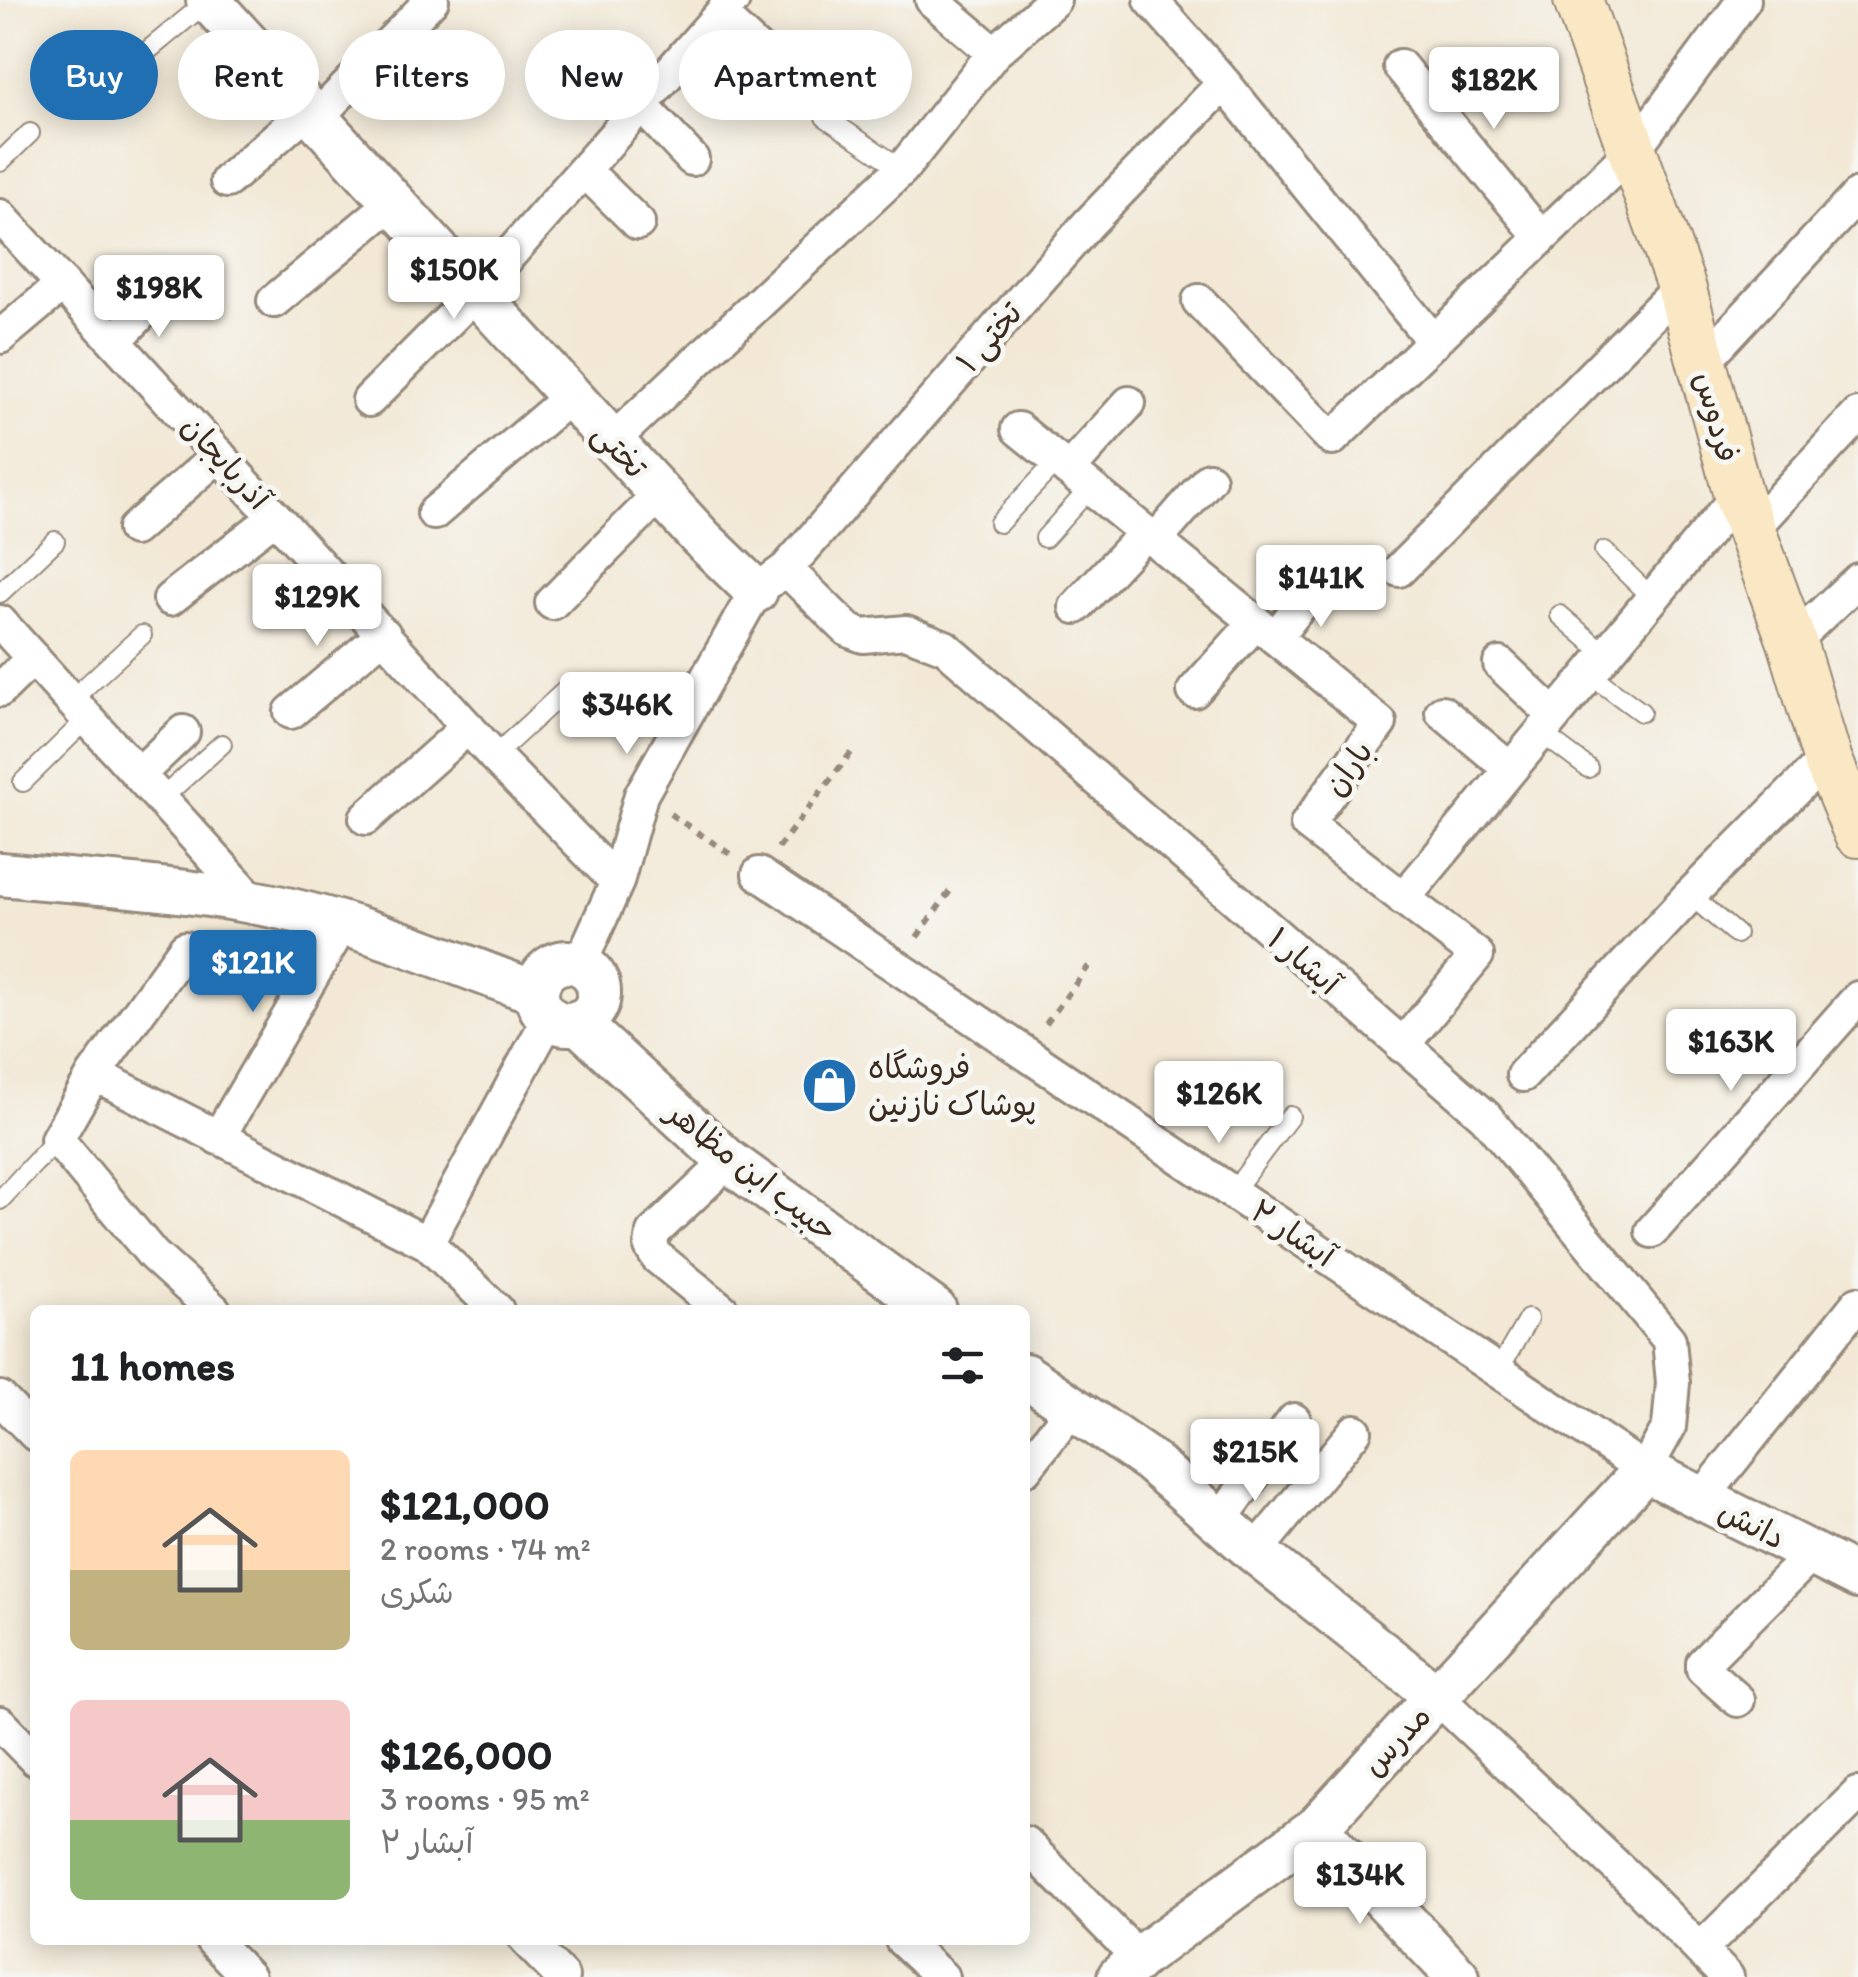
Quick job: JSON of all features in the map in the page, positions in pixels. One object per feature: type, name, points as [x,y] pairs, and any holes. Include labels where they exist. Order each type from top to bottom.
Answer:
[{"type":"main road","name":"فردوس","points":[[1578,0],[1681,286],[1744,512],[1792,642],[1827,758],[1858,834]]},
{"type":"street","name":"تختی","points":[[208,0],[235,30]]},
{"type":"street","points":[[319,107],[432,0]]},
{"type":"street","points":[[932,0],[994,54]]},
{"type":"street","points":[[612,441],[902,169],[994,54],[1054,0]]},
{"type":"street","points":[[1151,0],[1224,83],[1434,342]]},
{"type":"street","points":[[1199,301],[1332,440],[1634,149],[1744,0]]},
{"type":"street","points":[[659,85],[727,7],[746,30]]},
{"type":"street","points":[[1400,66],[1541,237]]},
{"type":"street","name":"تختی ۱","points":[[771,580],[1088,224],[1224,83]]},
{"type":"street","points":[[228,181],[304,120]]},
{"type":"street","name":"تختی","points":[[318,120],[660,494],[771,580]]},
{"type":"street","points":[[369,400],[476,293],[629,120]]},
{"type":"street","points":[[656,120],[692,159]]},
{"type":"street","points":[[584,170],[638,223]]},
{"type":"street","points":[[1702,363],[1858,195]]},
{"type":"street","points":[[274,301],[393,202]]},
{"type":"street","name":"آذربایجان","points":[[0,216],[494,756],[617,882]]},
{"type":"street","points":[[0,337],[62,284]]},
{"type":"street","points":[[1399,570],[1681,286]]},
{"type":"street","points":[[115,341],[158,296]]},
{"type":"street","points":[[434,513],[571,396]]},
{"type":"street","points":[[1071,473],[1130,403]]},
{"type":"street","points":[[1402,899],[1651,596],[1858,414]]},
{"type":"street","name":"باران","points":[[1018,430],[1380,723],[1308,824],[1476,955],[1402,1046]]},
{"type":"street","points":[[134,529],[219,455]]},
{"type":"street","points":[[1076,606],[1209,479]]},
{"type":"street","points":[[552,603],[660,494]]},
{"type":"street","points":[[170,599],[275,517]]},
{"type":"street","points":[[427,1244],[554,1011],[586,1018],[598,1000],[596,978],[580,964],[617,882],[642,795],[771,580]]},
{"type":"street","name":"آبشار ۱","points":[[771,580],[863,636],[906,632],[945,647],[1485,1116],[1669,1340],[1673,1383],[1669,1427],[1645,1470]]},
{"type":"street","points":[[1792,642],[1858,580]]},
{"type":"street","points":[[1194,691],[1318,583]]},
{"type":"street","points":[[0,622],[254,902]]},
{"type":"street","points":[[291,712],[384,634]]},
{"type":"street","points":[[0,690],[32,658]]},
{"type":"street","points":[[1500,664],[1547,723]]},
{"type":"street","points":[[1442,712],[1510,769]]},
{"type":"street","points":[[366,818],[468,727]]},
{"type":"street","points":[[150,786],[183,732]]},
{"type":"street","points":[[1524,1075],[1690,895],[1827,758]]},
{"type":"street","name":"حبیب ابن مظاهر","points":[[0,874],[156,888],[254,902],[343,923],[554,1011],[727,1160],[928,1305]]},
{"type":"street","name":"آبشار ۲","points":[[759,874],[1645,1470]]},
{"type":"street","points":[[218,1138],[343,923]]},
{"type":"street","points":[[186,948],[94,1074],[57,1139],[153,1255],[208,1305]]},
{"type":"street","points":[[1652,1232],[1858,998]]},
{"type":"street","points":[[94,1074],[427,1244],[492,1305]]},
{"type":"street","points":[[710,1178],[653,1234],[651,1247],[657,1257],[716,1305]]},
{"type":"street","points":[[1702,1498],[1858,1303]]},
{"type":"street","points":[[1030,1379],[1150,1461],[1255,1552],[1436,1696],[1633,1882],[1726,1977]]},
{"type":"street","points":[[0,1398],[30,1429]]},
{"type":"street","points":[[1030,1463],[1072,1408]]},
{"type":"street","points":[[1219,1521],[1294,1420]]},
{"type":"street","points":[[1255,1552],[1355,1431]]},
{"type":"street","name":"دانش","points":[[1645,1470],[1858,1577]]},
{"type":"street","name":"مدرس","points":[[1129,1968],[1316,1828],[1645,1470]]},
{"type":"street","points":[[1738,1700],[1703,1669],[1704,1664],[1812,1554]]},
{"type":"street","points":[[0,1723],[30,1754]]},
{"type":"street","points":[[1700,1950],[1858,1794]]},
{"type":"street","points":[[1316,1828],[1458,1977]]},
{"type":"street","points":[[1030,1849],[1129,1968]]},
{"type":"street","points":[[217,1945],[248,1977]]},
{"type":"street","points":[[531,1945],[562,1977]]},
{"type":"street","points":[[907,1945],[942,1977]]},
{"type":"lane","points":[[158,42],[208,0]]},
{"type":"lane","points":[[829,120],[902,169]]},
{"type":"lane","points":[[0,162],[30,133]]},
{"type":"lane","points":[[1000,523],[1071,473]]},
{"type":"lane","points":[[1044,538],[1071,473]]},
{"type":"lane","points":[[0,593],[56,541]]},
{"type":"lane","points":[[1604,551],[1651,596]]},
{"type":"lane","points":[[1560,615],[1596,663],[1642,712]]},
{"type":"lane","points":[[23,782],[142,635]]},
{"type":"lane","points":[[494,756],[568,688]]},
{"type":"lane","points":[[1547,723],[1588,768]]},
{"type":"lane","points":[[150,786],[222,744]]},
{"type":"lane","points":[[1690,895],[1736,934]]},
{"type":"lane","points":[[1232,1193],[1290,1116]]},
{"type":"lane","points":[[0,1200],[57,1139]]},
{"type":"lane","points":[[1498,1371],[1528,1319]]},
{"type":"path","points":[[642,795],[759,874],[853,750]]},
{"type":"path","points":[[896,966],[950,891]]},
{"type":"path","points":[[1025,1053],[1092,962]]},
{"type":"path","points":[[1160,1144],[1236,1058]]},
{"type":"place","name":"فروشگاه پوشاک نازنین","points":[[829,1085]]}]
